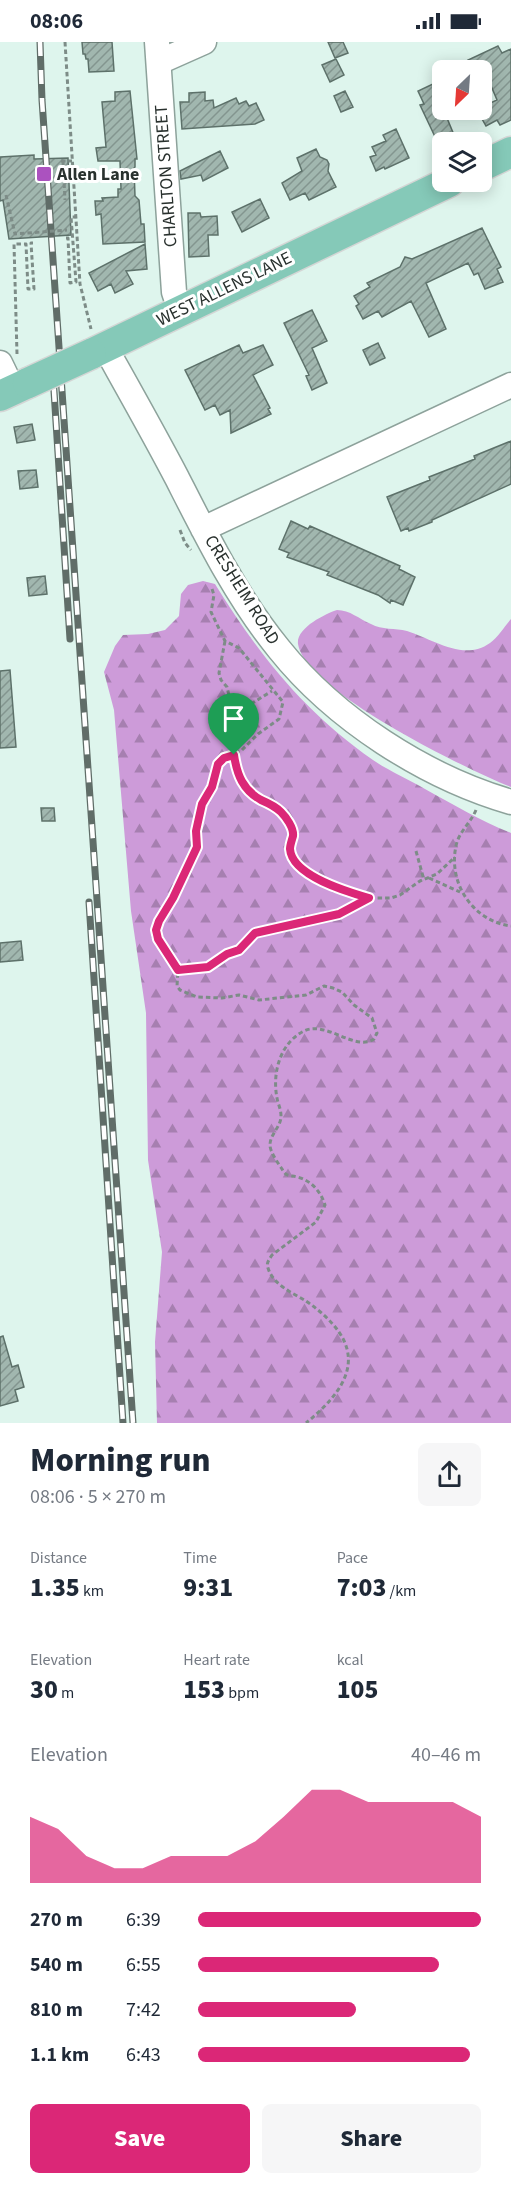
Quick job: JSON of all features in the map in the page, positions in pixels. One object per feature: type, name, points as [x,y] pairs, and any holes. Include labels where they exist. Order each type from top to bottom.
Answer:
[{"type":"main road","points":[[492,161],[511,152]]},
{"type":"main road","name":"WEST ALLENS LANE","points":[[12,378],[97,346],[180,310],[432,190]]},
{"type":"street","points":[[158,52],[204,42]]},
{"type":"street","name":"CHARLTON STREET","points":[[158,52],[174,292],[180,310]]},
{"type":"street","name":"CRESHEIM ROAD","points":[[97,346],[244,600],[275,644],[307,678],[377,738],[456,782],[511,802]]},
{"type":"street","points":[[203,529],[511,386]]},
{"type":"path","points":[[65,42],[80,284],[97,346]]},
{"type":"path","points":[[65,200],[62,161],[72,161]]},
{"type":"path","points":[[6,195],[15,234],[67,230]]},
{"type":"path","points":[[66,238],[68,238],[70,283],[76,282],[71,217],[76,217]]},
{"type":"path","points":[[12,378],[14,244],[26,244],[28,289],[33,289],[30,243],[33,243]]},
{"type":"path","points":[[212,586],[214,595],[211,612],[225,641],[219,673],[227,687],[231,704],[241,710],[272,691]]},
{"type":"path","points":[[225,641],[239,648],[283,702],[279,719],[258,734],[241,751],[224,758],[218,764],[212,787],[202,804],[196,831],[197,847],[173,898],[159,921],[156,930],[158,939],[178,970],[176,983],[180,990],[204,998],[238,995],[259,1000],[306,995],[324,986],[342,992],[354,1005],[367,1013],[372,1018],[377,1033],[374,1039],[364,1043],[319,1029],[304,1031],[289,1045],[276,1068],[276,1089],[281,1123],[270,1143],[271,1150],[283,1173],[308,1182],[316,1189],[325,1205],[316,1222],[272,1256],[267,1263],[268,1269],[289,1291],[326,1315],[340,1332],[348,1349],[347,1373],[343,1385],[326,1407],[306,1423]]},
{"type":"path","points":[[234,755],[236,773],[249,792],[281,812],[288,822],[293,832],[290,851],[293,859],[302,868],[332,886],[369,898],[391,898],[437,874],[455,857]]},
{"type":"path","points":[[461,893],[455,857],[460,833],[475,814],[479,803]]},
{"type":"path","points":[[416,851],[427,879],[461,893],[478,912],[490,920],[500,925],[511,926]]},
{"type":"path","points":[[178,970],[208,967],[227,954],[239,950],[255,933],[339,914],[369,898]]},
{"type":"green space","points":[[203,581],[215,584],[248,635],[284,680],[304,702],[348,741],[385,768],[511,833],[511,1423],[157,1423],[155,1342],[162,1252],[148,1160],[146,1013],[131,911],[114,710],[104,672],[115,646],[123,635],[148,634],[165,630],[179,616],[181,594],[188,585]]},
{"type":"green space","points":[[337,610],[350,613],[375,626],[407,631],[459,650],[480,648],[490,643],[511,619],[511,787],[391,727],[328,684],[307,663],[298,644],[302,632],[319,618]]},
{"type":"building","points":[[82,42],[112,42],[114,71],[89,72],[88,59],[83,54]]},
{"type":"building","points":[[328,42],[343,42],[348,53],[335,58]]},
{"type":"building","points":[[498,46],[502,53],[511,49],[511,120],[500,125],[497,120],[486,126],[483,120],[492,120],[492,102],[497,100],[492,88],[492,60],[468,60]]},
{"type":"building","points":[[336,59],[344,75],[330,82],[322,65]]},
{"type":"building","points":[[432,84],[432,120],[448,120],[453,132],[433,132],[420,105],[424,104],[418,91]]},
{"type":"building","points":[[130,91],[137,159],[135,159],[134,168],[135,196],[139,200],[145,242],[103,244],[101,214],[96,215],[95,201],[118,197],[118,189],[121,189],[120,161],[98,161],[96,148],[106,147],[102,102],[115,101],[115,92]]},
{"type":"building","points":[[345,91],[353,107],[341,112],[334,96]]},
{"type":"building","points":[[205,92],[205,101],[213,100],[214,108],[236,98],[239,104],[246,101],[249,106],[256,103],[264,120],[255,124],[182,129],[180,102],[189,102],[189,93]]},
{"type":"building","points":[[396,129],[409,158],[376,171],[370,157],[376,155],[372,147],[386,141],[383,135]]},
{"type":"building","points":[[316,149],[320,157],[327,160],[328,171],[336,187],[309,200],[305,193],[290,200],[282,183],[302,171],[297,158]]},
{"type":"building","points":[[220,151],[228,168],[203,181],[201,175],[181,179],[180,171]]},
{"type":"building","points":[[34,155],[34,159],[68,158],[71,235],[9,239],[3,200],[0,201],[0,157]]},
{"type":"building","points":[[260,199],[269,218],[242,232],[232,212]]},
{"type":"building","points":[[188,213],[200,213],[201,217],[217,216],[218,235],[208,235],[209,256],[189,257]]},
{"type":"building","points":[[482,228],[501,267],[497,269],[503,282],[485,289],[478,273],[474,275],[468,263],[426,283],[446,329],[429,337],[411,301],[382,317],[378,311],[363,319],[354,296],[370,287],[367,283],[400,267],[405,257],[412,259]]},
{"type":"building","points":[[145,244],[147,269],[126,271],[133,284],[115,293],[111,284],[98,291],[89,273]]},
{"type":"building","points":[[312,310],[327,341],[312,348],[327,383],[312,390],[306,376],[309,375],[284,323]]},
{"type":"building","points":[[378,343],[385,358],[370,365],[363,350]]},
{"type":"building","points":[[239,345],[243,353],[263,345],[273,365],[253,375],[271,414],[231,433],[230,410],[220,415],[215,405],[205,410],[185,370]]},
{"type":"building","points":[[32,424],[35,440],[17,443],[14,427]]},
{"type":"building","points":[[511,441],[511,484],[432,520],[432,522],[409,531],[408,528],[401,531],[387,497],[430,480],[429,477],[475,459],[474,456]]},
{"type":"building","points":[[36,470],[38,487],[20,489],[18,471]]},
{"type":"building","points":[[291,521],[308,529],[310,526],[400,566],[399,569],[415,577],[403,605],[391,600],[390,603],[378,595],[327,575],[329,572],[287,557],[289,553],[279,549]]},
{"type":"building","points":[[45,576],[47,594],[29,596],[27,578]]},
{"type":"building","points":[[10,670],[16,747],[0,748],[0,671]]},
{"type":"building","points":[[41,808],[54,808],[55,821],[42,821]]},
{"type":"building","points":[[21,941],[23,960],[0,962],[0,943]]},
{"type":"building","points":[[3,1336],[12,1367],[18,1365],[24,1387],[15,1390],[18,1401],[0,1406],[0,1337]]},
{"type":"railway","points":[[40,42],[42,100],[133,1423]]},
{"type":"railway","points":[[52,360],[70,639]]},
{"type":"railway","points":[[89,902],[123,1423]]},
{"type":"place","name":"Allen Lane","points":[[44,174]]},
{"type":"route","points":[[234,755],[236,773],[249,792],[281,812],[288,822],[293,832],[290,851],[293,859],[315,877],[332,886],[369,898],[339,914],[255,933],[239,950],[227,954],[208,967],[178,970],[158,939],[156,930],[197,847],[196,831],[202,804],[212,787],[218,764],[224,758],[234,755]]}]
